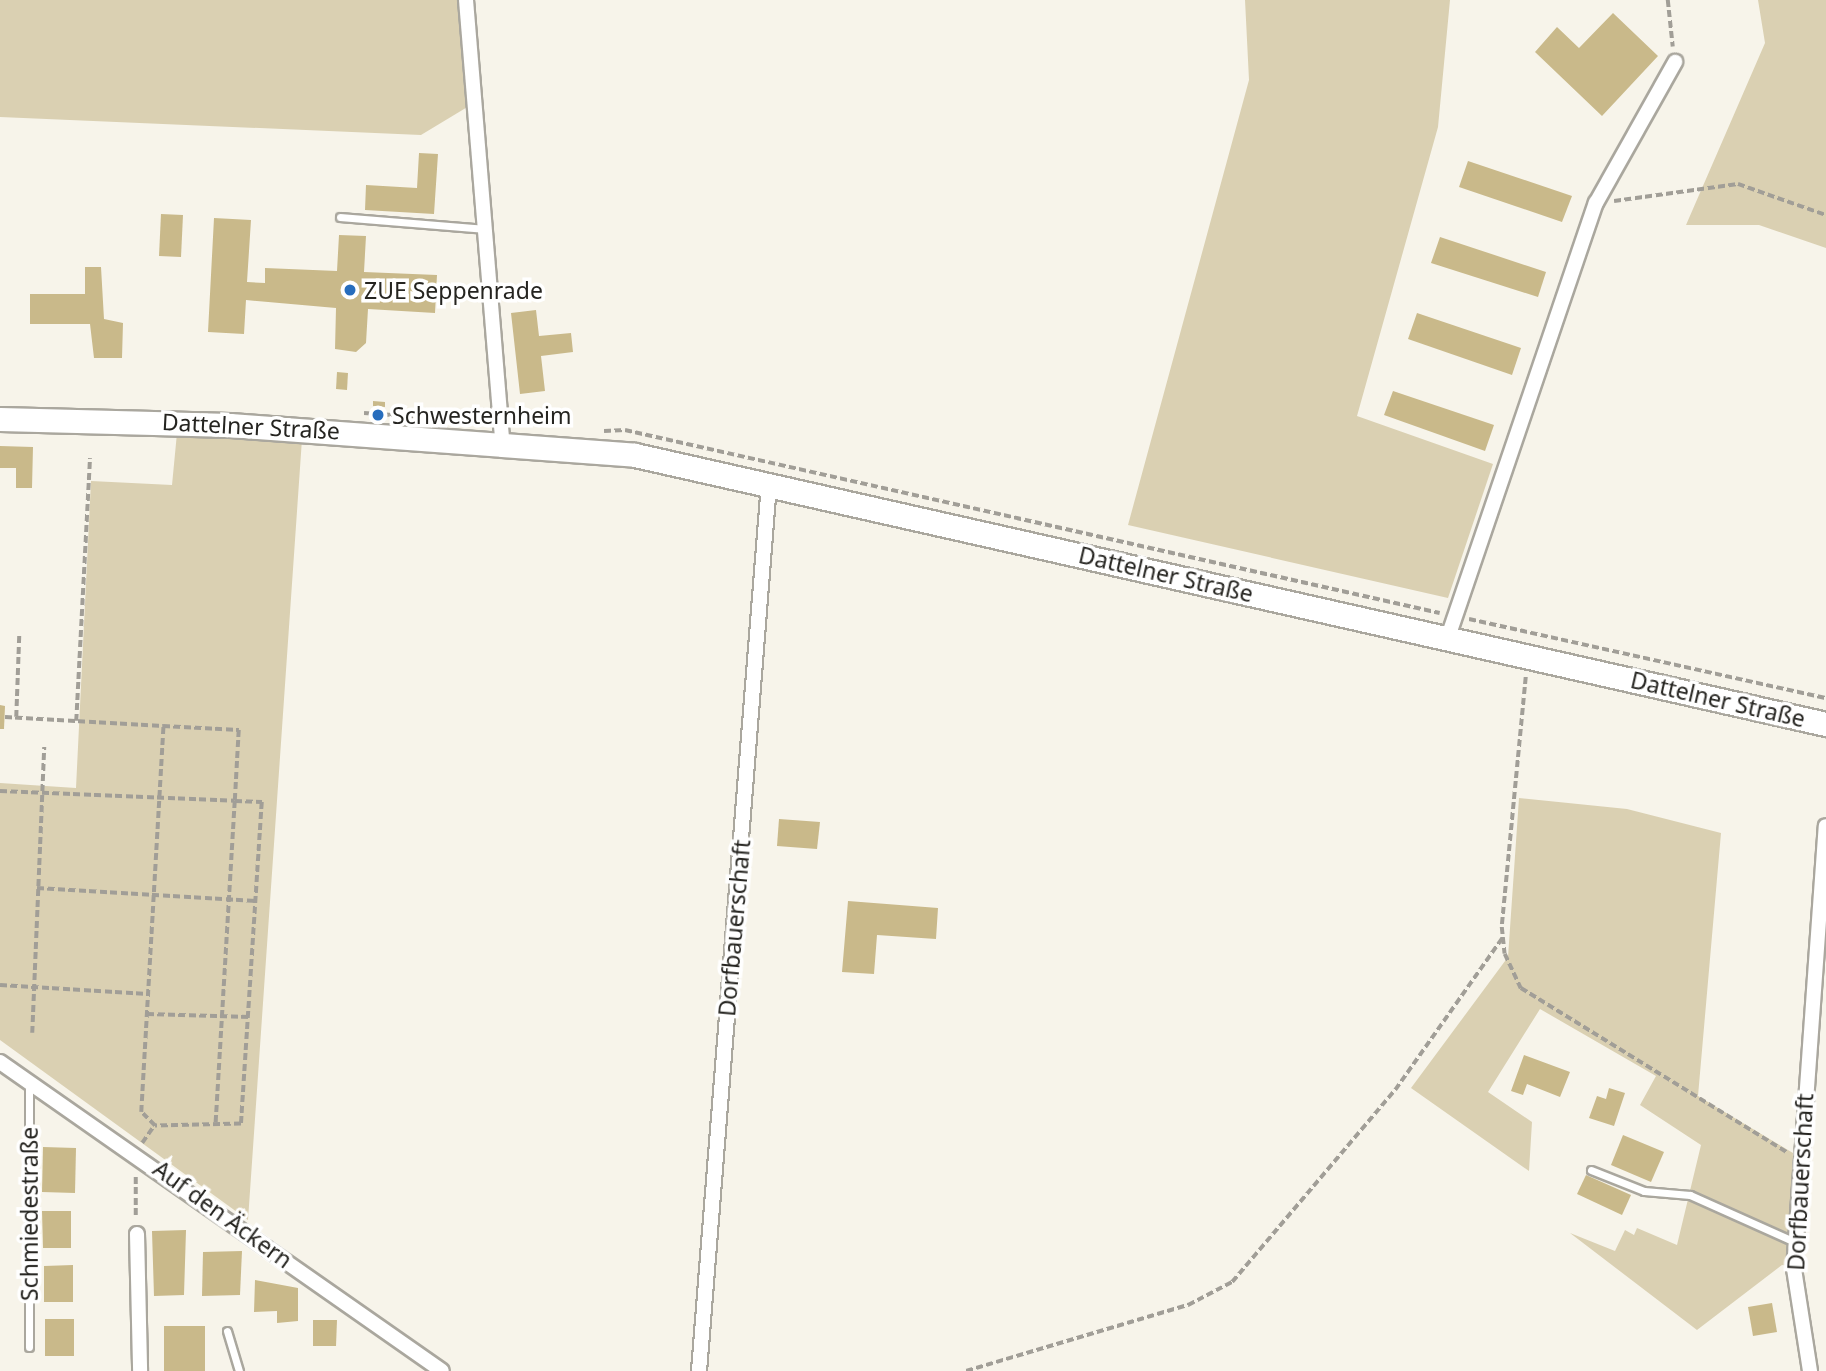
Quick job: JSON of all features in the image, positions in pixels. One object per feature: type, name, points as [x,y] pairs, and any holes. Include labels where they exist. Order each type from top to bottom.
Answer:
[{"type":"main road","name":"Dattelner Straße","points":[[0,419],[502,441],[615,451],[771,473],[1451,627],[1528,655],[1826,724]]},
{"type":"street","points":[[466,0],[487,229],[502,441]]},
{"type":"street","points":[[1451,627],[1596,203],[1675,62]]},
{"type":"street","name":"Dorfbauerschaft","points":[[699,1371],[771,473]]},
{"type":"street","name":"Dorfbauerschaft","points":[[1810,1371],[1795,1242],[1798,1160],[1826,825]]},
{"type":"street","name":"Auf den Äckern","points":[[0,1062],[136,1152],[442,1371]]},
{"type":"street","points":[[137,1234],[140,1371]]},
{"type":"lane","points":[[340,217],[487,229]]},
{"type":"lane","name":"Schmiedestraße","points":[[29,1081],[29,1347]]},
{"type":"lane","points":[[1591,1170],[1644,1191],[1690,1195],[1795,1242]]},
{"type":"lane","points":[[227,1331],[239,1371]]},
{"type":"path","points":[[1668,0],[1675,62]]},
{"type":"path","points":[[1596,203],[1738,184],[1826,215]]},
{"type":"path","points":[[76,721],[90,457]]},
{"type":"path","points":[[771,473],[1451,627],[1826,698]]},
{"type":"path","points":[[16,717],[19,636]]},
{"type":"path","points":[[1528,655],[1503,937],[1521,988],[1798,1160]]},
{"type":"path","points":[[5,717],[239,730],[216,1123]]},
{"type":"path","points":[[0,791],[159,798],[262,802],[250,1017],[240,1124],[155,1126],[141,1112],[147,1014],[153,897],[159,798],[163,726]]},
{"type":"path","points":[[32,1033],[44,747]]},
{"type":"path","points":[[37,888],[153,897],[257,901]]},
{"type":"path","points":[[966,1371],[1188,1305],[1232,1282],[1395,1090],[1503,937]]},
{"type":"path","points":[[0,985],[148,994]]},
{"type":"path","points":[[147,1014],[250,1017]]},
{"type":"path","points":[[137,1234],[136,1152],[155,1126]]},
{"type":"shaded area","points":[[0,0],[461,0],[469,106],[421,135],[0,117]]},
{"type":"shaded area","points":[[1245,0],[1450,0],[1438,127],[1357,416],[1493,464],[1448,598],[1128,525],[1249,80]]},
{"type":"shaded area","points":[[1758,0],[1826,0],[1826,248],[1759,225],[1686,225],[1765,43]]},
{"type":"shaded area","points":[[177,433],[302,439],[248,1220],[0,1040],[0,783],[76,788],[91,481],[172,485]]},
{"type":"shaded area","points":[[1519,798],[1627,809],[1721,833],[1698,1096],[1793,1153],[1789,1266],[1782,1265],[1697,1330],[1570,1233],[1615,1251],[1625,1230],[1634,1235],[1637,1228],[1677,1245],[1701,1145],[1640,1105],[1656,1076],[1540,1009],[1488,1092],[1532,1122],[1529,1171],[1411,1088],[1508,957]]},
{"type":"building","points":[[1613,13],[1658,56],[1602,116],[1535,52],[1557,27],[1579,48]]},
{"type":"building","points":[[419,153],[438,154],[434,214],[365,210],[366,185],[417,188]]},
{"type":"building","points":[[1468,161],[1572,196],[1562,222],[1459,187]]},
{"type":"building","points":[[161,214],[183,215],[181,257],[159,256]]},
{"type":"building","name":"ZUE Seppenrade","points":[[214,218],[251,220],[247,282],[265,283],[265,268],[337,271],[339,235],[366,236],[364,272],[437,275],[435,313],[368,309],[366,343],[356,352],[335,349],[336,308],[246,300],[244,334],[208,332]]},
{"type":"building","points":[[1440,237],[1546,272],[1538,297],[1431,263]]},
{"type":"building","points":[[85,267],[101,267],[104,319],[123,323],[122,358],[94,358],[90,324],[30,324],[30,294],[85,294]]},
{"type":"building","points":[[536,310],[539,336],[571,333],[573,352],[541,356],[545,391],[520,394],[511,313]]},
{"type":"building","points":[[1417,313],[1521,348],[1512,375],[1408,339]]},
{"type":"building","points":[[337,372],[348,373],[347,390],[336,389]]},
{"type":"building","points":[[1393,391],[1494,425],[1485,451],[1384,415]]},
{"type":"building","points":[[373,401],[385,402],[385,407],[373,406]]},
{"type":"building","points":[[0,446],[33,447],[32,488],[16,488],[16,468],[0,468]]},
{"type":"building","points":[[0,705],[5,706],[4,729],[0,729]]},
{"type":"building","points":[[779,819],[820,822],[817,849],[777,846]]},
{"type":"building","points":[[848,901],[938,908],[936,939],[877,935],[874,974],[842,972]]},
{"type":"building","points":[[1524,1055],[1570,1072],[1560,1097],[1527,1084],[1523,1095],[1511,1091]]},
{"type":"building","points":[[1609,1088],[1625,1093],[1614,1126],[1589,1118],[1597,1096],[1606,1099]]},
{"type":"building","points":[[1623,1135],[1664,1152],[1651,1182],[1611,1165]]},
{"type":"building","points":[[43,1147],[76,1148],[75,1193],[42,1192]]},
{"type":"building","points":[[1586,1175],[1631,1195],[1622,1215],[1577,1194]]},
{"type":"building","points":[[42,1211],[71,1211],[71,1248],[43,1248]]},
{"type":"building","points":[[186,1230],[184,1295],[154,1296],[152,1231]]},
{"type":"building","points":[[242,1251],[240,1295],[202,1296],[203,1252]]},
{"type":"building","points":[[73,1265],[73,1302],[44,1302],[44,1266]]},
{"type":"building","points":[[255,1280],[298,1288],[298,1321],[277,1323],[277,1311],[254,1312]]},
{"type":"building","points":[[1772,1303],[1777,1332],[1753,1336],[1748,1307]]},
{"type":"building","points":[[45,1319],[74,1319],[74,1356],[45,1356]]},
{"type":"building","points":[[313,1320],[337,1320],[336,1346],[313,1346]]},
{"type":"building","points":[[164,1326],[205,1326],[205,1371],[164,1371]]},
{"type":"place","name":"ZUE Seppenrade","points":[[350,290]]},
{"type":"place","name":"Schwesternheim","points":[[378,415]]}]
